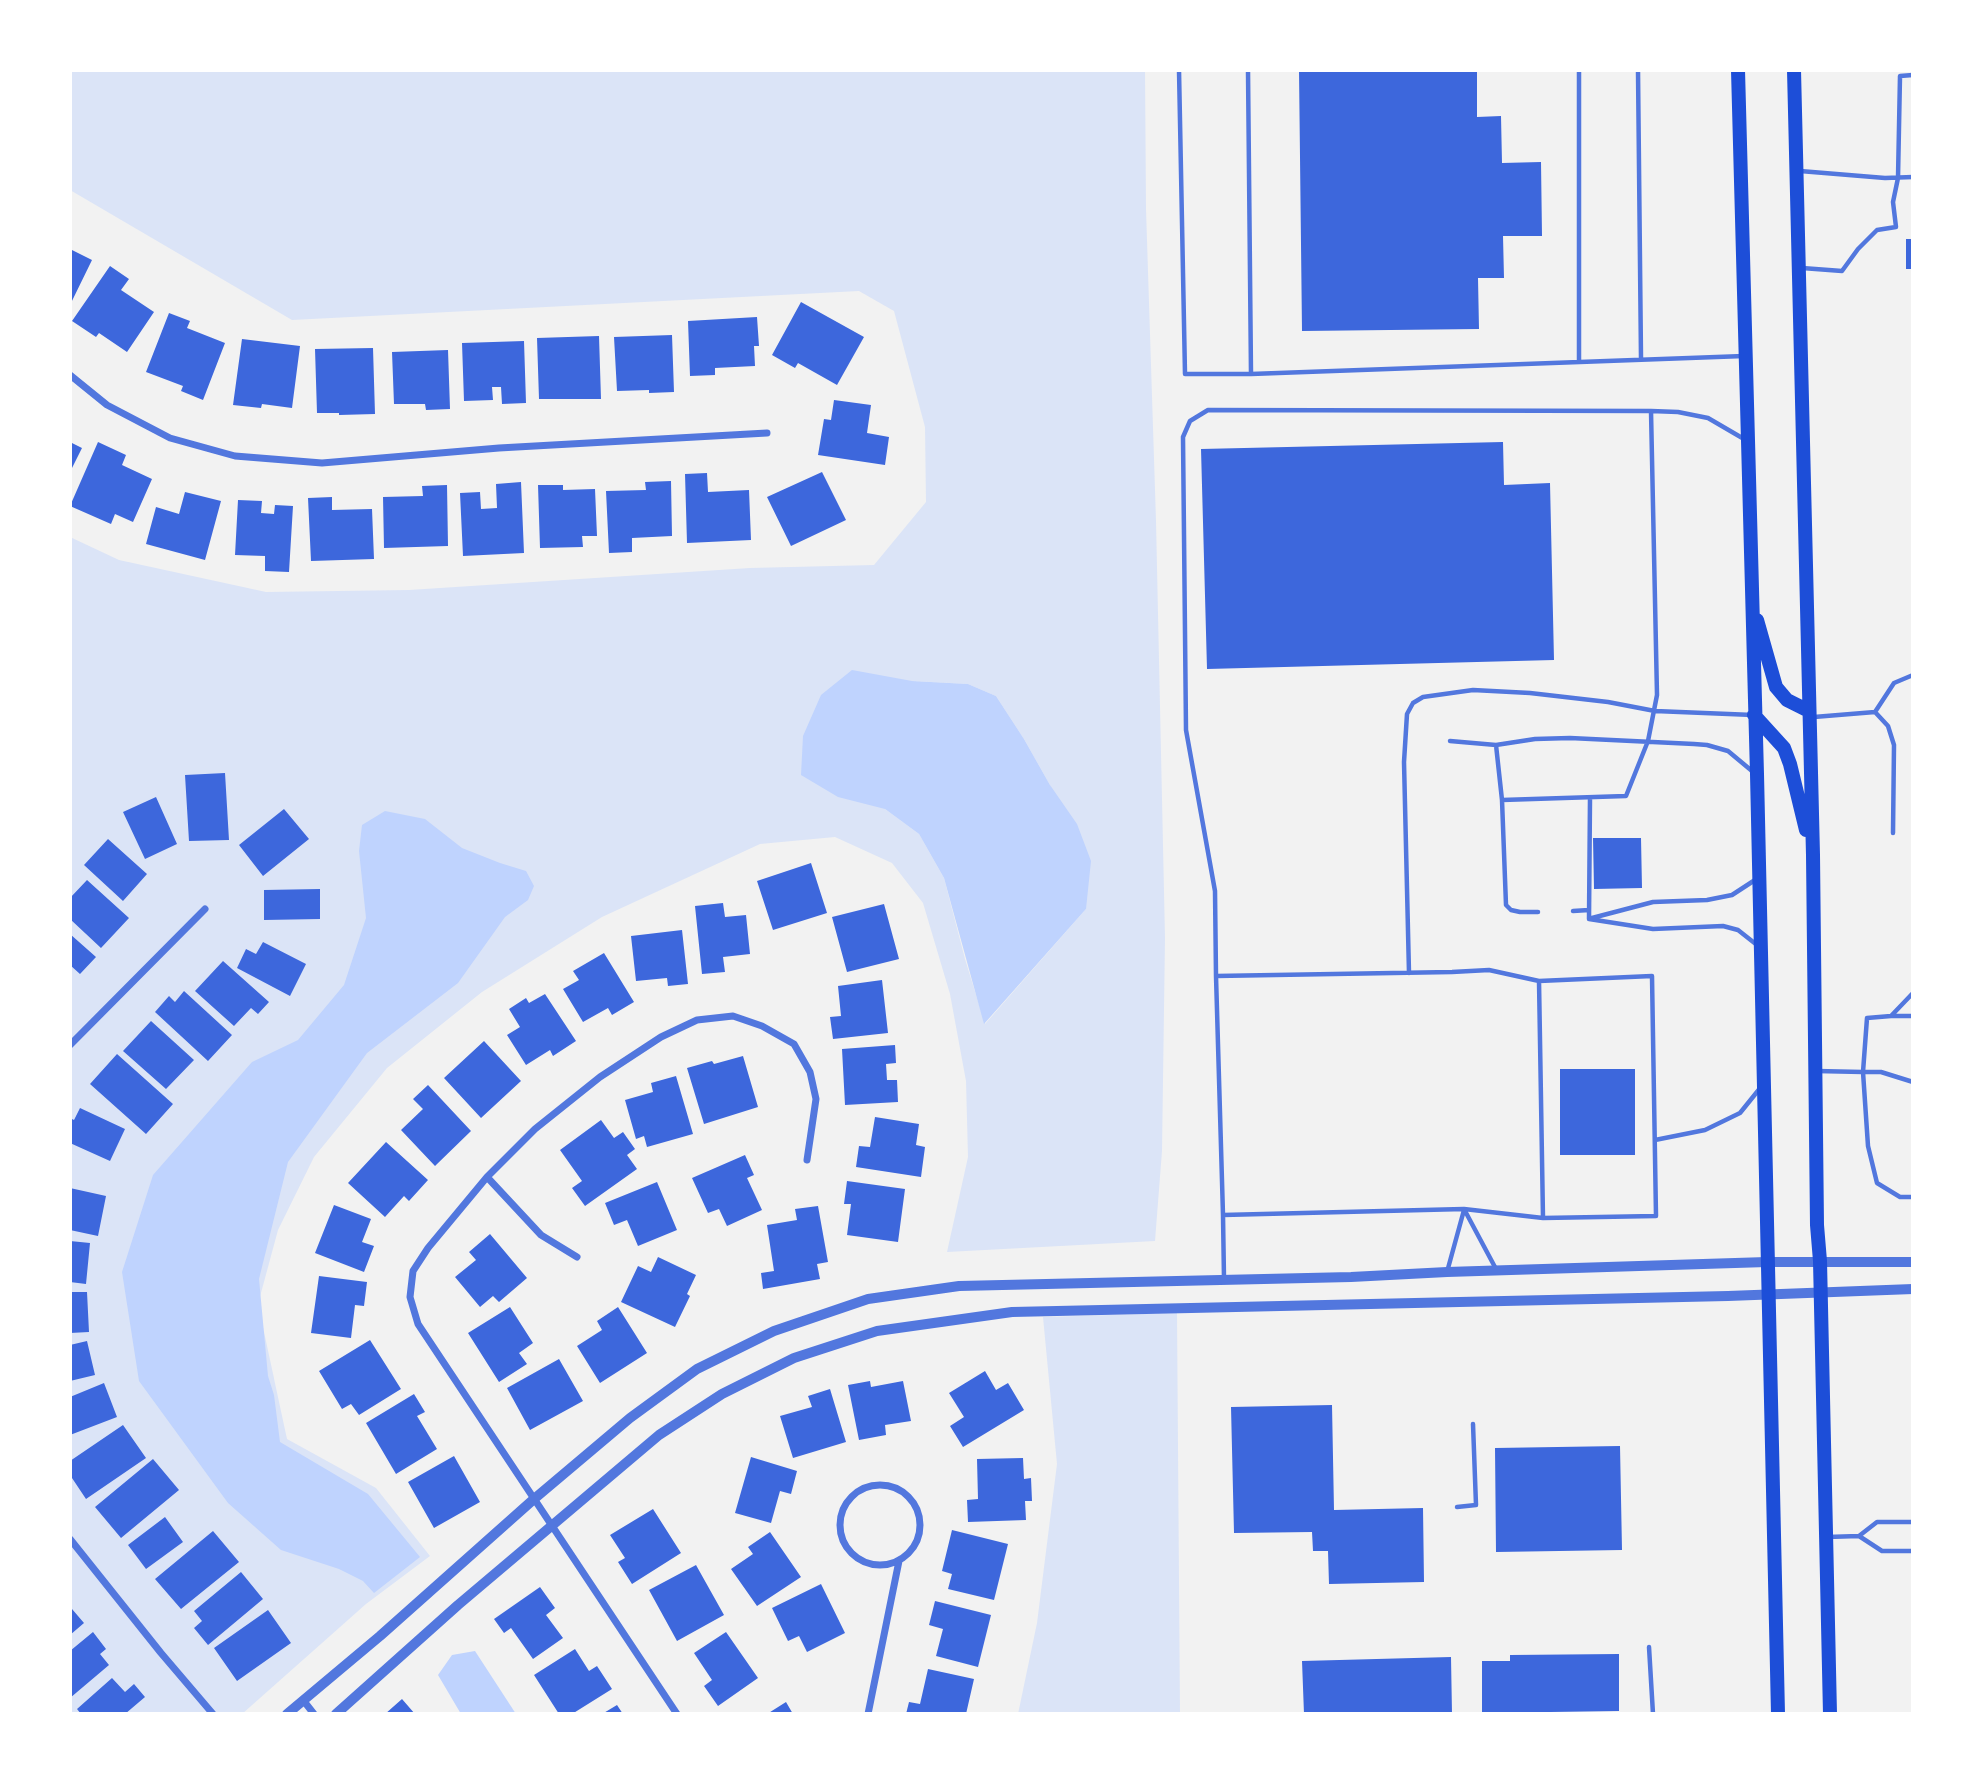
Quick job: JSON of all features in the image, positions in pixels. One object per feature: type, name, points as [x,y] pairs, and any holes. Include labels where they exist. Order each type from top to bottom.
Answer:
[{"type":"main road","points":[[1738,70],[1778,1714]]},
{"type":"main road","points":[[1794,70],[1813,855],[1817,1225],[1830,1714]]},
{"type":"main road","points":[[1751,602],[1776,687],[1787,700],[1809,714]]},
{"type":"main road","points":[[1754,715],[1784,748],[1813,855]]},
{"type":"street","points":[[70,375],[107,405],[170,438],[235,456],[322,463],[499,448],[767,433]]},
{"type":"street","points":[[70,1045],[205,909]]},
{"type":"street","points":[[677,1714],[418,1324],[410,1297],[414,1270],[428,1248],[487,1178],[535,1129],[600,1077],[661,1037],[697,1020],[733,1016],[762,1026],[794,1044],[810,1072],[817,1099],[807,1160]]},
{"type":"street","points":[[487,1178],[541,1235],[578,1257]]},
{"type":"street","points":[[287,1714],[630,1418],[697,1369],[774,1331],[868,1299],[959,1286],[1351,1277],[1767,1262],[1913,1262]]},
{"type":"street","points":[[336,1714],[458,1605],[659,1435],[722,1394],[794,1358],[877,1331],[1012,1312],[1769,1295],[1913,1289]]},
{"type":"street","points":[[867,1714],[899,1561],[916,1543],[920,1518],[908,1495],[897,1488],[872,1485],[859,1490],[849,1499],[842,1511],[839,1524],[841,1538],[848,1550],[858,1559],[885,1565],[899,1561]]},
{"type":"street","points":[[70,1539],[213,1714]]},
{"type":"street","points":[[303,1700],[314,1714]]},
{"type":"lane","points":[[1180,70],[1185,374],[1251,374],[1746,356]]},
{"type":"lane","points":[[1248,70],[1251,374]]},
{"type":"lane","points":[[1579,362],[1580,70]]},
{"type":"lane","points":[[1638,70],[1642,358]]},
{"type":"lane","points":[[1798,268],[1842,271],[1858,249],[1877,230],[1896,227],[1893,202],[1898,177],[1900,76],[1913,75]]},
{"type":"lane","points":[[1796,171],[1913,177]]},
{"type":"lane","points":[[1224,1280],[1215,891],[1186,730],[1183,437],[1190,421],[1208,410],[1678,412],[1708,418],[1748,442]]},
{"type":"lane","points":[[1502,800],[1626,796],[1648,741],[1657,695],[1651,411]]},
{"type":"lane","points":[[1875,712],[1894,683],[1913,675]]},
{"type":"lane","points":[[1409,973],[1404,762],[1407,714],[1413,703],[1423,697],[1473,690],[1530,693],[1608,702],[1655,711],[1754,715]]},
{"type":"lane","points":[[1809,714],[1875,712],[1888,726],[1894,745],[1893,833]]},
{"type":"lane","points":[[1450,741],[1496,745],[1535,739],[1570,738],[1707,745],[1728,751],[1757,774]]},
{"type":"lane","points":[[1496,745],[1502,800],[1506,905],[1511,910],[1520,912],[1538,912]]},
{"type":"lane","points":[[1589,919],[1590,798]]},
{"type":"lane","points":[[1589,919],[1653,902],[1707,900],[1731,895],[1759,877]]},
{"type":"lane","points":[[1573,911],[1589,910]]},
{"type":"lane","points":[[1589,919],[1653,929],[1723,926],[1738,930],[1760,947]]},
{"type":"lane","points":[[1216,976],[1489,970],[1539,981],[1652,976],[1656,1216],[1542,1218],[1464,1209],[1223,1215]]},
{"type":"lane","points":[[1539,981],[1542,1218]]},
{"type":"lane","points":[[1891,1016],[1913,993]]},
{"type":"lane","points":[[1913,1016],[1867,1018],[1863,1072],[1868,1146],[1877,1183],[1900,1198],[1913,1197]]},
{"type":"lane","points":[[1815,1071],[1881,1072],[1913,1082]]},
{"type":"lane","points":[[1655,1140],[1705,1130],[1740,1113],[1763,1083]]},
{"type":"lane","points":[[1464,1209],[1497,1270]]},
{"type":"lane","points":[[1447,1272],[1464,1209]]},
{"type":"lane","points":[[1457,1507],[1476,1504],[1473,1424]]},
{"type":"lane","points":[[1859,1536],[1877,1522],[1913,1522]]},
{"type":"lane","points":[[1826,1537],[1859,1536],[1882,1551],[1913,1551]]},
{"type":"lane","points":[[1649,1647],[1653,1714]]},
{"type":"shaded area","points":[[70,70],[1145,70],[1146,209],[1165,938],[1162,1151],[1155,1241],[947,1252],[968,1157],[966,1081],[950,994],[923,903],[892,863],[835,837],[760,844],[602,917],[482,992],[387,1068],[314,1157],[278,1230],[258,1304],[287,1439],[376,1488],[430,1556],[366,1604],[242,1714],[70,1714],[70,537],[119,560],[266,592],[409,590],[750,568],[874,565],[926,502],[925,427],[894,311],[859,291],[292,320],[70,190]],"holes":[[[912,681],[968,684],[996,696],[1050,785],[1086,909],[985,1024],[944,878],[919,834],[885,809]]]},
{"type":"shaded area","points":[[1177,1313],[1180,1714],[1018,1714],[1037,1623],[1057,1464],[1043,1317]]},
{"type":"water","points":[[852,670],[912,681],[968,684],[996,696],[1077,824],[1091,861],[1086,909],[984,1024],[944,878],[919,834],[885,809],[838,797],[801,775],[803,736],[821,695]]},
{"type":"water","points":[[385,811],[425,819],[462,848],[526,871],[534,886],[528,900],[505,917],[458,983],[367,1053],[288,1162],[259,1279],[268,1376],[274,1395],[280,1442],[368,1494],[420,1557],[374,1593],[363,1581],[339,1569],[281,1550],[228,1503],[139,1381],[122,1272],[153,1175],[252,1062],[298,1040],[344,985],[366,918],[359,851],[362,825]]},
{"type":"water","points":[[475,1651],[516,1714],[461,1714],[438,1675],[452,1655]]},
{"type":"building","points":[[1299,70],[1477,70],[1477,117],[1501,116],[1502,163],[1541,162],[1542,236],[1503,236],[1504,278],[1478,278],[1479,329],[1302,331]]},
{"type":"building","points":[[1906,239],[1913,239],[1913,269],[1906,269]]},
{"type":"building","points":[[70,249],[92,260],[70,305]]},
{"type":"building","points":[[110,266],[129,279],[121,290],[154,312],[127,352],[99,333],[96,337],[72,321]]},
{"type":"building","points":[[801,302],[864,337],[837,385],[798,363],[795,368],[772,355]]},
{"type":"building","points":[[169,313],[190,321],[187,328],[225,343],[203,400],[181,391],[183,386],[146,372]]},
{"type":"building","points":[[757,317],[759,346],[754,346],[755,366],[715,368],[715,375],[690,376],[688,321]]},
{"type":"building","points":[[672,335],[674,392],[617,391],[614,337]]},
{"type":"building","points":[[599,336],[601,399],[539,399],[537,338]]},
{"type":"building","points":[[242,339],[300,346],[292,408],[262,404],[261,408],[233,405]]},
{"type":"building","points":[[524,341],[526,403],[502,404],[501,387],[492,387],[493,400],[464,401],[462,343]]},
{"type":"building","points":[[373,348],[375,414],[317,413],[315,349]]},
{"type":"building","points":[[448,350],[450,409],[426,410],[425,404],[394,404],[392,352]]},
{"type":"building","points":[[834,400],[871,405],[867,433],[889,437],[885,465],[818,455],[824,419],[831,420]]},
{"type":"building","points":[[70,442],[82,448],[70,472]]},
{"type":"building","points":[[98,442],[126,455],[122,465],[152,479],[133,522],[115,514],[111,524],[70,506]]},
{"type":"building","points":[[1503,442],[1504,485],[1550,483],[1554,660],[1207,669],[1201,449]]},
{"type":"building","points":[[822,472],[846,520],[791,546],[767,497]]},
{"type":"building","points":[[707,473],[708,492],[749,490],[751,540],[687,543],[685,474]]},
{"type":"building","points":[[671,481],[672,536],[632,538],[632,552],[609,553],[606,491],[646,490],[645,482]]},
{"type":"building","points":[[521,482],[524,553],[463,556],[460,493],[480,492],[481,509],[497,508],[496,484]]},
{"type":"building","points":[[447,485],[448,546],[384,548],[383,497],[423,496],[422,486]]},
{"type":"building","points":[[538,485],[563,485],[563,490],[595,489],[597,536],[582,536],[583,547],[540,548]]},
{"type":"building","points":[[185,492],[221,501],[205,560],[146,544],[156,507],[179,514]]},
{"type":"building","points":[[332,497],[332,510],[372,509],[374,559],[311,561],[308,498]]},
{"type":"building","points":[[238,500],[262,501],[261,513],[274,514],[275,505],[293,506],[289,572],[265,571],[265,556],[235,555]]},
{"type":"building","points":[[225,773],[229,840],[189,841],[185,775]]},
{"type":"building","points":[[156,797],[177,844],[145,859],[123,812]]},
{"type":"building","points":[[284,809],[309,839],[263,876],[239,845]]},
{"type":"building","points":[[1593,838],[1641,838],[1642,888],[1594,889]]},
{"type":"building","points":[[108,839],[147,874],[123,901],[84,865]]},
{"type":"building","points":[[811,863],[827,913],[773,930],[757,881]]},
{"type":"building","points":[[87,880],[129,918],[101,948],[70,919],[70,898]]},
{"type":"building","points":[[320,889],[320,919],[264,920],[264,890]]},
{"type":"building","points":[[723,903],[725,917],[746,915],[750,954],[723,957],[725,972],[702,974],[695,906]]},
{"type":"building","points":[[884,904],[899,959],[847,972],[832,917]]},
{"type":"building","points":[[682,930],[688,984],[668,986],[667,978],[636,981],[631,936]]},
{"type":"building","points":[[70,934],[96,957],[80,974],[70,965]]},
{"type":"building","points":[[263,942],[306,964],[290,996],[237,968],[246,949],[256,954]]},
{"type":"building","points":[[604,953],[634,1002],[612,1015],[608,1008],[583,1022],[563,989],[579,980],[573,971]]},
{"type":"building","points":[[223,961],[269,1002],[258,1014],[251,1008],[234,1026],[195,991]]},
{"type":"building","points":[[882,980],[888,1033],[833,1039],[830,1017],[841,1016],[838,986]]},
{"type":"building","points":[[184,991],[232,1035],[208,1061],[155,1012],[169,996],[175,1002]]},
{"type":"building","points":[[545,994],[576,1041],[553,1056],[550,1050],[526,1065],[507,1035],[520,1027],[509,1009],[526,998],[529,1003]]},
{"type":"building","points":[[151,1021],[194,1060],[166,1089],[123,1051]]},
{"type":"building","points":[[484,1041],[521,1081],[481,1118],[444,1078]]},
{"type":"building","points":[[895,1045],[896,1063],[886,1064],[887,1080],[897,1080],[898,1102],[845,1105],[842,1049]]},
{"type":"building","points":[[117,1054],[173,1104],[146,1134],[90,1084]]},
{"type":"building","points":[[743,1056],[758,1107],[704,1124],[687,1068]]},
{"type":"building","points":[[1560,1069],[1635,1069],[1635,1155],[1560,1155]]},
{"type":"building","points":[[676,1076],[693,1134],[647,1147],[644,1136],[636,1139],[625,1100],[653,1092],[651,1083]]},
{"type":"building","points":[[428,1085],[471,1131],[435,1166],[401,1130],[423,1109],[413,1099]]},
{"type":"building","points":[[80,1108],[125,1129],[110,1161],[70,1143],[70,1118],[74,1120]]},
{"type":"building","points":[[875,1117],[919,1124],[916,1145],[925,1147],[921,1177],[856,1167],[859,1146],[870,1147]]},
{"type":"building","points":[[601,1120],[614,1138],[623,1132],[635,1149],[627,1155],[637,1169],[585,1206],[572,1188],[582,1181],[560,1150]]},
{"type":"building","points":[[386,1142],[428,1180],[409,1201],[404,1196],[385,1217],[348,1183]]},
{"type":"building","points":[[745,1155],[754,1175],[747,1178],[762,1210],[727,1226],[719,1209],[708,1213],[692,1178]]},
{"type":"building","points":[[847,1181],[905,1189],[898,1242],[847,1235],[851,1204],[844,1204]]},
{"type":"building","points":[[657,1182],[677,1230],[638,1246],[627,1220],[614,1225],[605,1203]]},
{"type":"building","points":[[70,1188],[106,1196],[98,1236],[70,1230]]},
{"type":"building","points":[[334,1205],[371,1219],[362,1242],[374,1246],[364,1272],[315,1253]]},
{"type":"building","points":[[818,1206],[828,1262],[817,1264],[820,1279],[763,1289],[761,1273],[774,1271],[767,1225],[797,1220],[795,1209]]},
{"type":"building","points":[[490,1234],[527,1278],[499,1302],[493,1296],[480,1307],[455,1277],[476,1260],[469,1252]]},
{"type":"building","points":[[70,1241],[90,1243],[86,1284],[70,1282]]},
{"type":"building","points":[[658,1257],[696,1275],[687,1294],[690,1296],[675,1327],[621,1302],[638,1266],[651,1272]]},
{"type":"building","points":[[319,1276],[367,1282],[364,1306],[355,1305],[351,1338],[311,1333]]},
{"type":"building","points":[[70,1292],[87,1292],[89,1332],[70,1333]]},
{"type":"building","points":[[510,1307],[533,1343],[519,1353],[527,1364],[499,1382],[468,1333]]},
{"type":"building","points":[[618,1307],[647,1353],[600,1383],[577,1346],[602,1330],[597,1321]]},
{"type":"building","points":[[370,1340],[401,1389],[359,1415],[351,1404],[342,1409],[319,1371]]},
{"type":"building","points":[[87,1341],[95,1375],[70,1381],[70,1345]]},
{"type":"building","points":[[559,1359],[583,1401],[530,1430],[507,1388]]},
{"type":"building","points":[[985,1371],[996,1390],[1008,1383],[1024,1410],[963,1447],[950,1426],[964,1417],[949,1393]]},
{"type":"building","points":[[870,1381],[871,1387],[903,1381],[911,1421],[885,1425],[886,1435],[859,1440],[848,1385]]},
{"type":"building","points":[[104,1383],[117,1417],[70,1435],[70,1397]]},
{"type":"building","points":[[830,1389],[846,1442],[793,1458],[780,1416],[812,1407],[808,1396]]},
{"type":"building","points":[[414,1394],[425,1412],[417,1416],[437,1449],[396,1474],[366,1423]]},
{"type":"building","points":[[1332,1405],[1334,1510],[1423,1508],[1424,1582],[1329,1584],[1328,1551],[1313,1551],[1312,1532],[1234,1533],[1231,1407]]},
{"type":"building","points":[[123,1425],[146,1458],[86,1499],[70,1475],[70,1461]]},
{"type":"building","points":[[1620,1446],[1622,1550],[1496,1552],[1495,1448]]},
{"type":"building","points":[[454,1456],[480,1502],[434,1528],[408,1482]]},
{"type":"building","points":[[751,1457],[797,1471],[791,1494],[780,1491],[771,1523],[735,1513]]},
{"type":"building","points":[[1023,1458],[1024,1479],[1031,1478],[1032,1501],[1025,1501],[1026,1520],[968,1522],[967,1500],[978,1499],[977,1459]]},
{"type":"building","points":[[153,1459],[179,1490],[121,1538],[95,1507]]},
{"type":"building","points":[[653,1509],[681,1553],[632,1584],[618,1562],[625,1558],[610,1535]]},
{"type":"building","points":[[165,1517],[183,1542],[146,1569],[128,1545]]},
{"type":"building","points":[[952,1530],[1008,1544],[994,1600],[948,1589],[952,1574],[942,1571]]},
{"type":"building","points":[[213,1531],[239,1562],[181,1609],[155,1579]]},
{"type":"building","points":[[770,1532],[801,1577],[757,1606],[731,1569],[753,1554],[748,1547]]},
{"type":"building","points":[[696,1565],[724,1615],[677,1641],[649,1590]]},
{"type":"building","points":[[241,1572],[263,1599],[208,1645],[194,1628],[202,1621],[194,1611]]},
{"type":"building","points":[[821,1584],[845,1633],[807,1652],[799,1636],[788,1641],[772,1608]]},
{"type":"building","points":[[540,1587],[555,1608],[546,1615],[563,1638],[533,1659],[511,1628],[504,1633],[494,1619]]},
{"type":"building","points":[[935,1601],[991,1615],[978,1667],[936,1656],[943,1629],[929,1625]]},
{"type":"building","points":[[72,1609],[84,1623],[70,1635],[70,1611]]},
{"type":"building","points":[[268,1610],[291,1643],[237,1681],[214,1648]]},
{"type":"building","points":[[93,1632],[106,1649],[100,1654],[109,1665],[70,1698],[70,1651]]},
{"type":"building","points":[[726,1632],[758,1678],[718,1706],[704,1686],[712,1680],[694,1653]]},
{"type":"building","points":[[575,1649],[589,1671],[597,1666],[612,1689],[572,1714],[559,1714],[534,1675]]},
{"type":"building","points":[[1619,1654],[1619,1711],[1482,1713],[1482,1661],[1510,1661],[1510,1655]]},
{"type":"building","points":[[1451,1657],[1452,1714],[1304,1714],[1302,1661]]},
{"type":"building","points":[[928,1669],[974,1679],[966,1714],[906,1714],[909,1702],[920,1704]]},
{"type":"building","points":[[112,1678],[125,1692],[134,1684],[145,1697],[125,1714],[81,1714],[77,1709]]},
{"type":"building","points":[[402,1699],[415,1714],[385,1714]]},
{"type":"building","points":[[786,1702],[793,1714],[767,1714]]},
{"type":"building","points":[[617,1705],[623,1714],[602,1714]]}]
